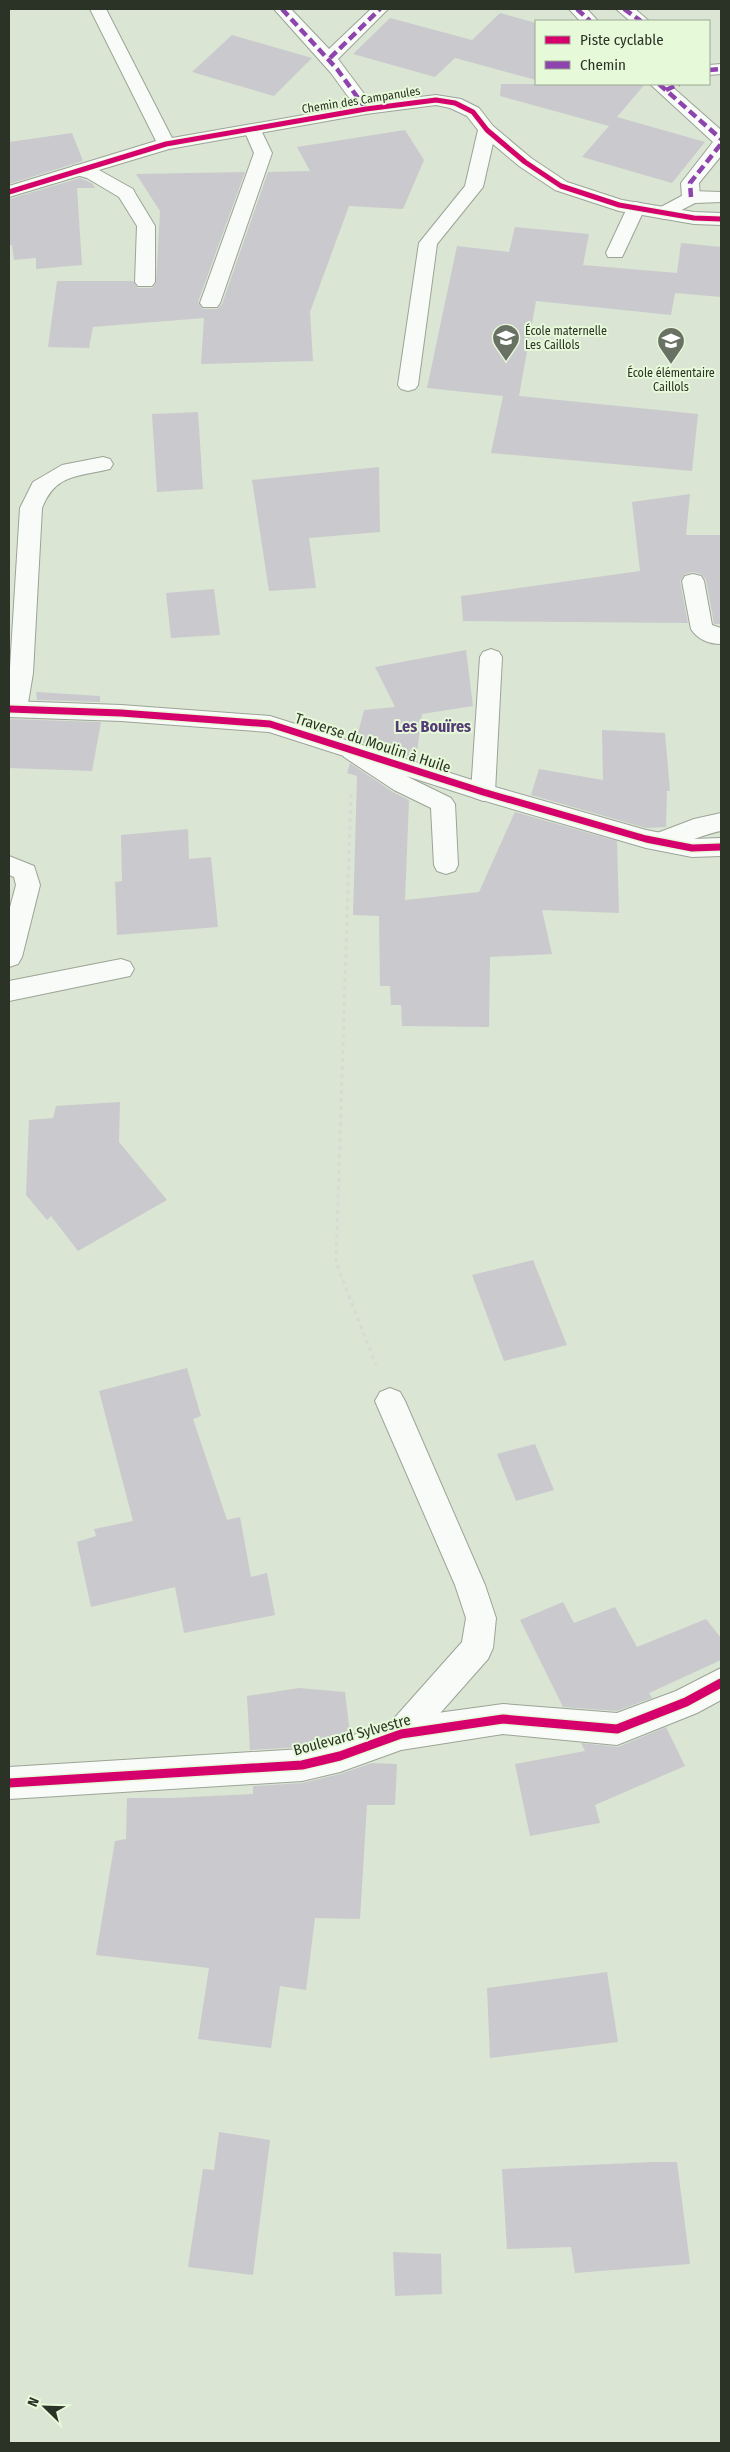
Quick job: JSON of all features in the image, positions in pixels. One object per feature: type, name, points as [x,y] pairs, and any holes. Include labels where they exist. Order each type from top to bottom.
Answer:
[{"type":"street","points":[[98,9],[166,144]]},
{"type":"street","points":[[282,9],[330,58],[354,89],[366,109]]},
{"type":"street","points":[[330,58],[380,9]]},
{"type":"street","points":[[577,9],[589,20]]},
{"type":"street","points":[[624,9],[639,20]]},
{"type":"street","points":[[668,86],[721,139]]},
{"type":"street","name":"Chemin des Campanules","points":[[9,192],[166,144],[366,109],[436,100],[454,103],[473,112],[487,130],[525,162],[561,186],[619,205],[721,219]]},
{"type":"street","points":[[210,303],[263,153],[253,130]]},
{"type":"street","points":[[408,385],[428,243],[474,187],[487,130]]},
{"type":"street","points":[[691,197],[690,183],[721,144]]},
{"type":"street","points":[[78,170],[93,174],[126,194],[146,226],[145,282]]},
{"type":"street","points":[[664,212],[691,197],[721,197]]},
{"type":"street","points":[[615,253],[636,208]]},
{"type":"street","points":[[12,709],[22,673],[31,508],[40,487],[69,470],[103,464]]},
{"type":"street","points":[[693,581],[702,630],[714,636],[721,636]]},
{"type":"street","points":[[483,792],[491,657]]},
{"type":"street","name":"Traverse du Moulin à Huile","points":[[12,709],[121,713],[270,724],[483,792],[661,841],[692,848],[721,848]]},
{"type":"street","points":[[352,751],[402,784],[443,804],[446,865]]},
{"type":"street","points":[[661,841],[702,825],[721,822]]},
{"type":"street","points":[[9,865],[25,872],[28,885],[9,957]]},
{"type":"street","points":[[9,991],[121,969]]},
{"type":"street","points":[[390,1401],[470,1584],[481,1618],[477,1648],[401,1734]]},
{"type":"street","name":"Boulevard Sylvestre","points":[[9,1783],[302,1765],[340,1756],[401,1734],[503,1719],[617,1729],[686,1702],[721,1683]]},
{"type":"path","points":[[352,751],[336,1263],[390,1401]]},
{"type":"building","points":[[500,13],[535,23],[535,80],[455,58],[435,77],[353,54],[390,18],[472,40]]},
{"type":"building","points":[[232,35],[312,58],[274,96],[192,72]]},
{"type":"building","points":[[501,84],[644,85],[617,117],[705,142],[672,183],[582,157],[609,126],[500,96]]},
{"type":"building","points":[[405,130],[424,160],[403,209],[349,206],[310,312],[313,361],[201,364],[204,318],[93,327],[89,348],[48,347],[57,281],[133,281],[138,288],[152,288],[156,283],[160,211],[136,174],[245,172],[198,302],[203,309],[217,309],[222,304],[268,172],[310,171],[297,147]]},
{"type":"building","points":[[72,133],[83,161],[9,184],[9,142]]},
{"type":"building","points":[[80,178],[92,183],[95,188],[77,188],[82,265],[36,269],[36,258],[14,260],[12,245],[9,245],[9,199]]},
{"type":"building","points":[[515,227],[589,234],[583,265],[677,273],[681,243],[721,247],[721,297],[675,293],[671,315],[536,301],[519,396],[698,414],[692,471],[491,453],[503,396],[427,388],[457,246],[509,252]]},
{"type":"building","points":[[198,412],[203,489],[157,492],[152,414]]},
{"type":"building","points":[[379,467],[380,532],[309,538],[316,588],[269,591],[252,480]]},
{"type":"building","points":[[690,494],[686,535],[721,535],[721,624],[714,624],[706,580],[701,574],[693,572],[685,574],[680,581],[688,623],[463,621],[461,596],[640,571],[632,502]]},
{"type":"building","points":[[214,589],[220,635],[171,638],[166,593]]},
{"type":"building","points":[[466,650],[473,706],[422,714],[416,759],[356,741],[364,710],[395,707],[375,667]]},
{"type":"building","points":[[36,692],[100,696],[100,702],[37,700]]},
{"type":"building","points":[[9,719],[101,722],[92,771],[9,768]]},
{"type":"building","points":[[602,730],[665,733],[670,791],[667,791],[666,827],[646,828],[531,795],[539,769],[603,780]]},
{"type":"building","points":[[350,763],[393,792],[409,800],[405,900],[479,892],[515,812],[617,841],[619,913],[542,910],[552,954],[490,957],[489,1027],[402,1026],[401,1005],[391,1005],[390,986],[380,986],[379,916],[353,915],[357,776],[347,773]]},
{"type":"building","points":[[188,829],[189,859],[211,857],[218,927],[117,935],[115,882],[122,881],[121,835]]},
{"type":"building","points":[[120,1102],[119,1142],[167,1200],[78,1251],[51,1216],[47,1220],[26,1195],[29,1120],[53,1118],[56,1106]]},
{"type":"building","points":[[533,1260],[567,1345],[504,1361],[472,1275]]},
{"type":"building","points":[[187,1368],[201,1416],[193,1419],[227,1520],[240,1517],[251,1577],[267,1573],[275,1615],[184,1633],[175,1587],[91,1607],[77,1542],[96,1536],[94,1529],[133,1521],[99,1391]]},
{"type":"building","points":[[535,1444],[554,1490],[516,1501],[497,1454]]},
{"type":"building","points":[[563,1602],[574,1623],[615,1607],[637,1647],[706,1619],[721,1638],[721,1660],[649,1693],[652,1698],[617,1711],[563,1707],[520,1620]]},
{"type":"building","points":[[299,1688],[345,1692],[350,1734],[302,1747],[250,1750],[247,1696]]},
{"type":"building","points":[[666,1727],[685,1766],[595,1805],[600,1823],[530,1836],[515,1764],[585,1751],[581,1743],[618,1747]]},
{"type":"building","points":[[372,1763],[397,1764],[395,1805],[367,1805],[360,1919],[315,1918],[306,1990],[280,1986],[271,2048],[198,2039],[209,1968],[96,1955],[115,1841],[126,1839],[127,1798],[253,1794],[253,1786],[302,1783],[340,1774]]},
{"type":"building","points":[[607,1972],[618,2042],[490,2058],[487,1988]]},
{"type":"building","points":[[219,2132],[270,2140],[253,2275],[188,2267],[203,2169],[214,2170]]},
{"type":"building","points":[[677,2162],[690,2264],[575,2273],[571,2247],[507,2249],[502,2169]]},
{"type":"building","points":[[393,2252],[441,2254],[442,2294],[395,2296]]},
{"type":"marked path","points":[[282,9],[337,69],[366,109]]},
{"type":"marked path","points":[[330,58],[380,9]]},
{"type":"marked path","points":[[577,9],[589,20]]},
{"type":"marked path","points":[[624,9],[640,20]]},
{"type":"marked path","points":[[710,70],[721,69]]},
{"type":"marked path","points":[[660,85],[721,139]]},
{"type":"marked path","points":[[666,90],[677,85]]},
{"type":"marked path","points":[[691,197],[690,183],[721,144]]},
{"type":"cycle path","points":[[9,192],[166,144],[366,109],[436,100],[455,103],[473,112],[487,130],[525,162],[561,186],[619,205],[694,218],[721,219]]},
{"type":"cycle path","points":[[9,709],[121,713],[270,724],[483,792],[646,839],[692,848],[721,847]]},
{"type":"cycle path","points":[[9,1783],[302,1765],[340,1756],[401,1734],[503,1719],[617,1729],[686,1702],[721,1683]]},
{"type":"place","name":"École maternelle Les Caillols","points":[[506,362]]},
{"type":"place","name":"École élémentaire Caillols","points":[[671,365]]},
{"type":"district","name":"Les Bouïres","points":[[433,726]]}]
